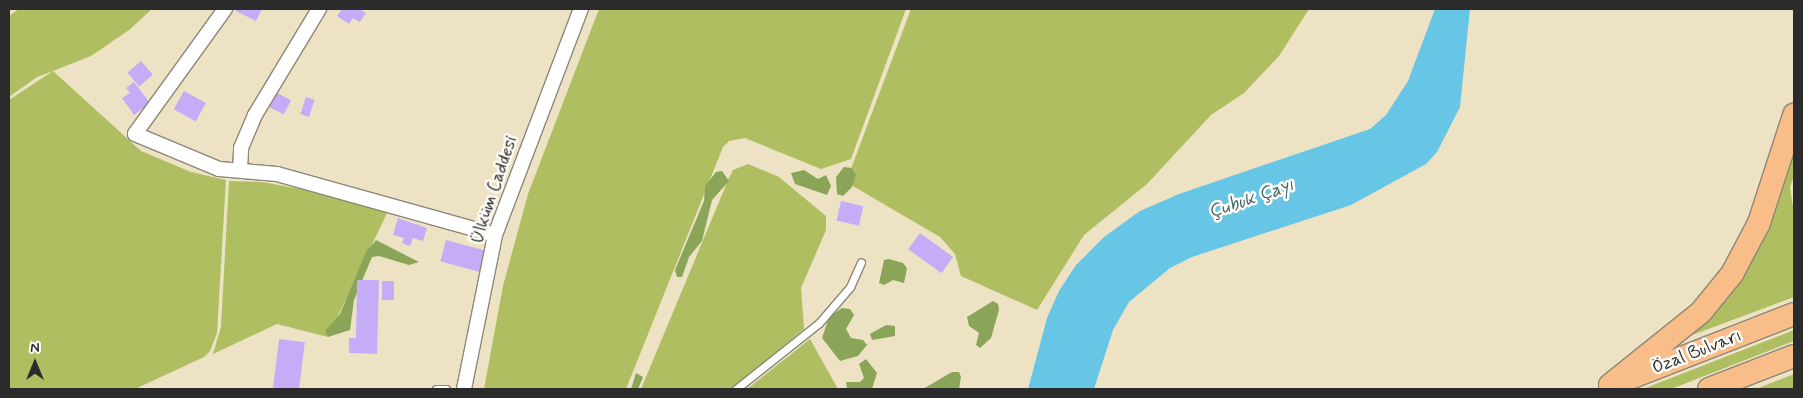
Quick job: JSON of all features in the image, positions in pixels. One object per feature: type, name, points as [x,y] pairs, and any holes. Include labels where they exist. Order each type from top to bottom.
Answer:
[{"type":"highway","points":[[1605,387],[1701,312],[1732,274],[1759,223],[1794,114]]},
{"type":"highway","name":"Özal Bulvarı","points":[[1605,387],[1794,314]]},
{"type":"highway","points":[[1709,389],[1794,356]]},
{"type":"street","points":[[225,9],[135,134],[206,165],[277,174],[495,235]]},
{"type":"street","points":[[240,170],[241,148],[254,115],[319,9]]},
{"type":"street","name":"Ülküm Caddesi","points":[[464,389],[495,235],[581,9]]},
{"type":"lane","points":[[736,389],[824,317],[850,287],[861,262]]},
{"type":"lane","points":[[436,389],[446,389]]},
{"type":"green space","points":[[19,9],[152,9],[129,30],[91,56],[37,77],[9,97],[9,16]]},
{"type":"green space","points":[[599,9],[906,9],[851,159],[821,169],[745,138],[729,141],[723,147],[626,389],[484,389],[503,286],[528,194]]},
{"type":"green space","points":[[911,9],[1309,9],[1279,56],[1244,93],[1211,115],[1147,184],[1084,235],[1037,310],[961,276],[955,254],[940,237],[846,182]]},
{"type":"green space","points":[[53,71],[141,151],[191,172],[226,180],[217,333],[210,351],[204,357],[135,389],[9,389],[9,100]]},
{"type":"green space","points":[[1794,144],[1794,176],[1790,187],[1794,213],[1794,297],[1687,337],[1727,300],[1762,243]]},
{"type":"green space","points":[[748,164],[779,177],[826,216],[826,230],[801,288],[804,329],[731,389],[641,389],[729,178],[733,170]]},
{"type":"green space","points":[[844,167],[852,168],[856,175],[852,187],[843,196],[837,194],[836,177]]},
{"type":"green space","points":[[804,170],[818,179],[826,175],[831,186],[827,195],[795,184],[791,173]]},
{"type":"green space","points":[[722,171],[729,181],[712,200],[702,241],[689,257],[682,277],[677,277],[675,270],[704,201],[705,186],[716,172]]},
{"type":"green space","points":[[229,181],[262,182],[311,191],[388,211],[328,337],[277,324],[213,354],[221,327]]},
{"type":"green space","points":[[376,240],[419,262],[409,265],[379,256],[372,257],[354,300],[350,330],[328,337],[325,331],[340,314],[366,252]]},
{"type":"green space","points":[[889,259],[903,263],[907,268],[904,283],[893,280],[884,285],[879,283],[884,260]]},
{"type":"green space","points":[[993,301],[998,304],[999,310],[991,338],[980,348],[976,345],[979,333],[969,326],[967,317]]},
{"type":"green space","points":[[842,308],[850,309],[854,315],[846,329],[851,338],[863,340],[867,345],[858,356],[840,361],[822,338],[829,317]]},
{"type":"green space","points":[[886,325],[895,326],[895,336],[872,340],[870,334]]},
{"type":"green space","points":[[1794,330],[1794,341],[1671,389],[1643,389]]},
{"type":"green space","points":[[810,339],[838,389],[747,389],[751,386]]},
{"type":"green space","points":[[866,359],[877,373],[872,389],[847,389],[846,382],[860,382],[864,378],[859,364]]},
{"type":"green space","points":[[952,372],[959,372],[961,377],[959,389],[923,389]]},
{"type":"green space","points":[[636,373],[643,377],[638,389],[631,389]]},
{"type":"green space","points":[[1794,374],[1794,389],[1756,389]]},
{"type":"water","name":"Çubuk Çayı","points":[[1435,9],[1470,9],[1460,107],[1437,152],[1426,164],[1351,205],[1192,257],[1170,268],[1129,302],[1113,330],[1094,389],[1028,389],[1047,318],[1059,291],[1076,265],[1104,237],[1140,211],[1179,194],[1370,129],[1386,115],[1408,81]]},
{"type":"building","points":[[237,9],[262,9],[256,21],[236,11]]},
{"type":"building","points":[[342,9],[359,9],[366,13],[360,22],[353,18],[349,24],[337,16]]},
{"type":"building","points":[[141,61],[153,75],[139,86],[127,73]]},
{"type":"building","points":[[134,82],[150,103],[134,115],[122,98],[130,93],[126,88]]},
{"type":"building","points":[[184,91],[206,103],[196,121],[174,109]]},
{"type":"building","points":[[275,92],[291,100],[284,114],[268,106]]},
{"type":"building","points":[[306,97],[315,100],[309,117],[300,114]]},
{"type":"building","points":[[841,201],[863,206],[859,226],[837,220]]},
{"type":"building","points":[[398,218],[427,228],[423,241],[413,238],[410,246],[402,243],[404,238],[393,235]]},
{"type":"building","points":[[920,233],[953,257],[941,273],[908,249]]},
{"type":"building","points":[[446,240],[488,251],[482,272],[440,261]]},
{"type":"building","points":[[357,280],[379,280],[377,354],[349,353],[349,338],[356,338]]},
{"type":"building","points":[[382,281],[394,281],[394,300],[382,300]]},
{"type":"building","points":[[279,339],[305,342],[299,389],[273,389]]}]
